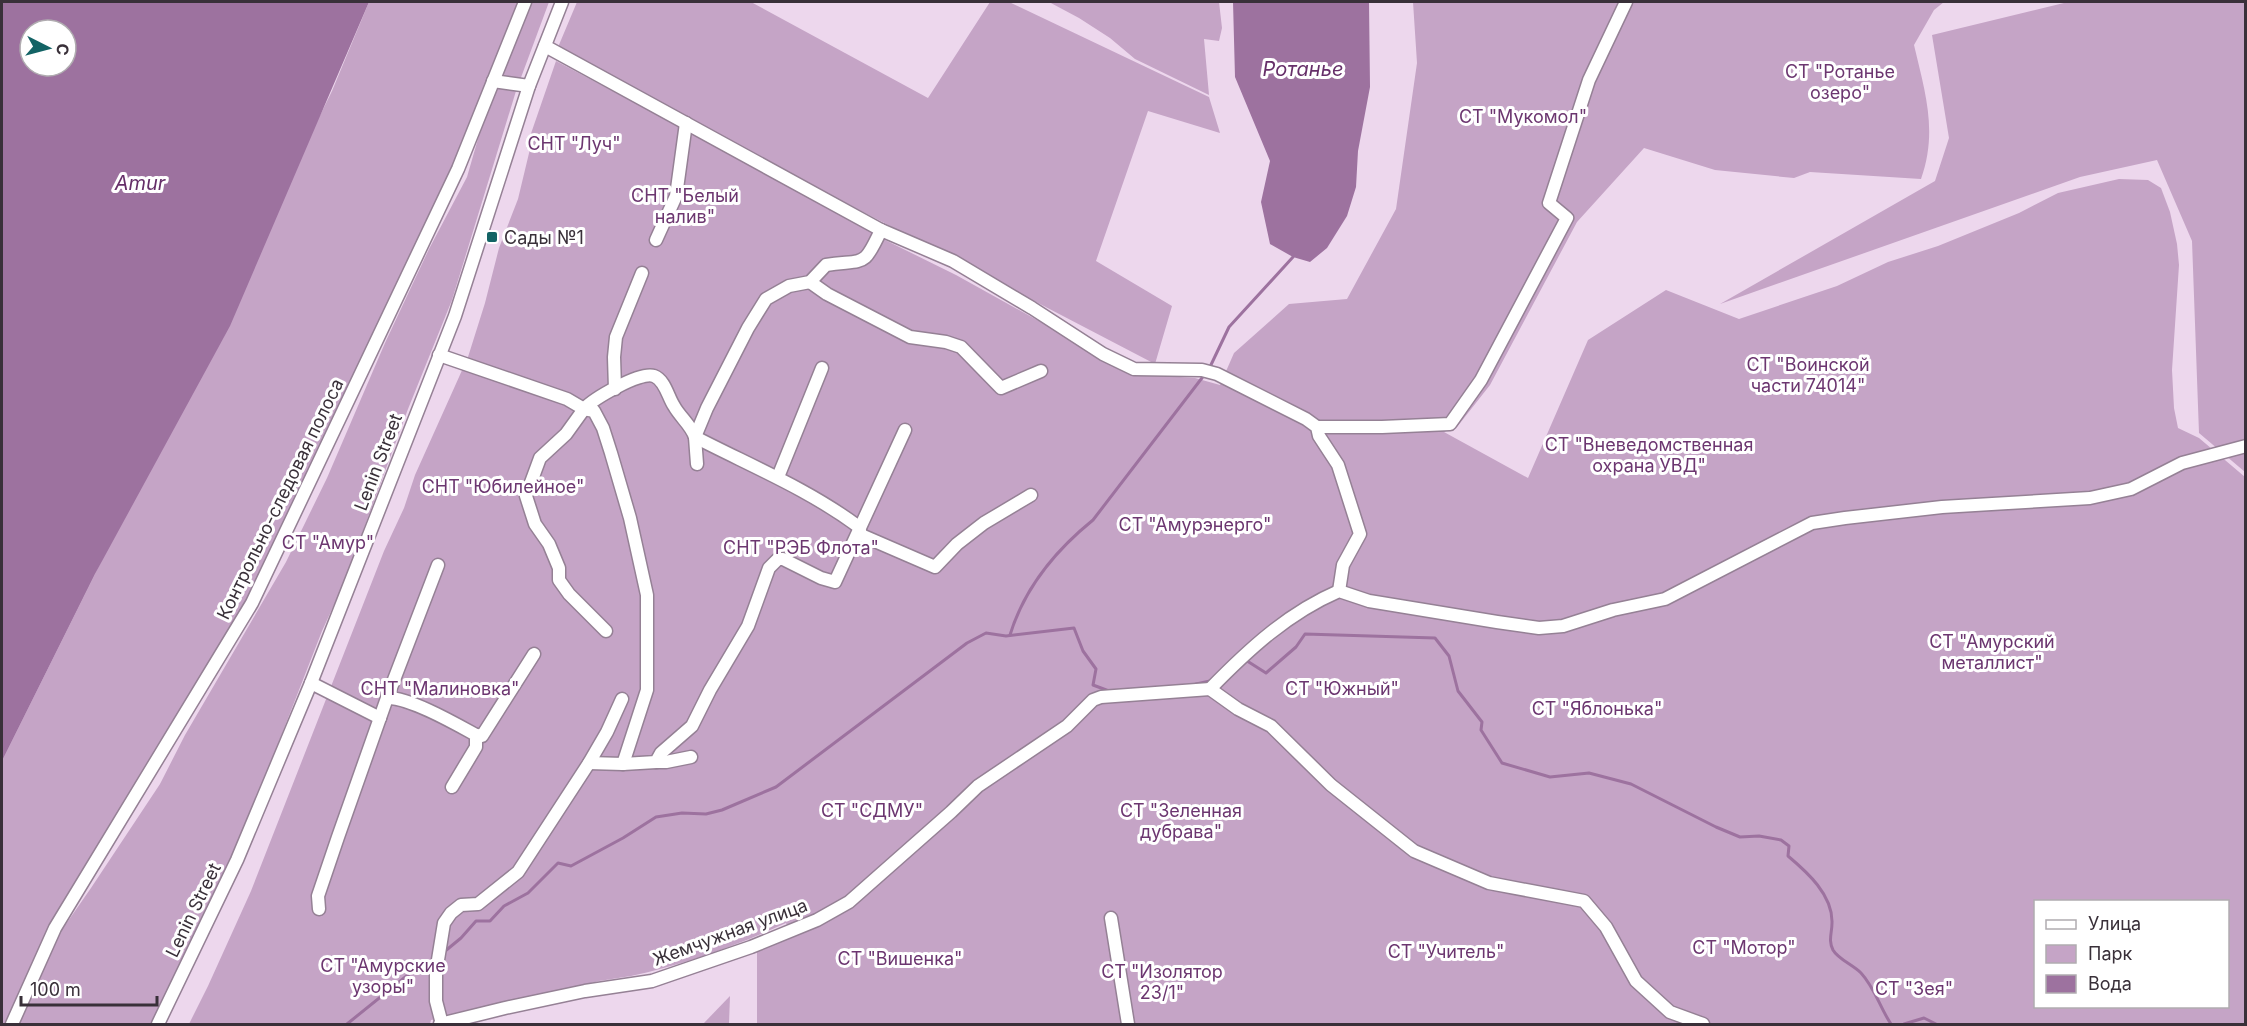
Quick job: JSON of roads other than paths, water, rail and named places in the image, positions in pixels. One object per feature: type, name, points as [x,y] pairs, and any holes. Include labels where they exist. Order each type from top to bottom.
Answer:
[{"type":"street","name":"Контрольно-следовая полоса","points":[[12,1024],[55,928],[252,603],[458,169],[525,2]]},
{"type":"street","name":"Lenin Street","points":[[158,1024],[237,860],[311,682],[455,316],[530,86],[562,2]]},
{"type":"street","points":[[545,46],[880,230],[953,261],[1103,354],[1134,369],[1207,371],[1255,392],[1317,427],[1382,428],[1450,424],[1481,380],[1567,218],[1548,203],[1589,81],[1626,2]]},
{"type":"street","points":[[493,81],[530,86]]},
{"type":"street","points":[[656,240],[676,196],[686,123]]},
{"type":"street","points":[[695,437],[707,408],[743,338],[766,299],[789,286],[810,282],[826,265],[862,262],[870,255],[880,230]]},
{"type":"street","points":[[615,389],[616,338],[642,273]]},
{"type":"street","points":[[810,282],[827,294],[910,337],[946,342],[961,347],[1001,388],[1041,371]]},
{"type":"street","points":[[439,355],[567,399],[584,409],[594,411],[603,428],[630,518],[647,595],[647,690],[622,764]]},
{"type":"street","points":[[777,477],[822,368]]},
{"type":"street","points":[[606,631],[569,594],[559,580],[559,568],[549,544],[535,524],[526,496],[540,458],[566,435],[592,400],[635,378],[647,375],[655,376],[661,381],[672,404],[693,430],[697,464]]},
{"type":"street","points":[[1317,427],[1319,436],[1338,465],[1360,534],[1343,565],[1339,591]]},
{"type":"street","points":[[656,762],[661,753],[692,726],[710,690],[748,626],[769,568],[778,559],[783,559],[821,578],[835,582],[905,430]]},
{"type":"street","points":[[695,437],[831,506],[859,527],[861,535],[935,567],[957,544],[984,523],[1031,495]]},
{"type":"street","points":[[1703,1024],[1670,1012],[1636,981],[1606,927],[1584,901],[1489,883],[1413,851],[1331,785],[1271,726],[1238,709],[1210,689],[1276,627],[1302,609],[1339,591],[1369,601],[1486,620],[1539,628],[1563,626],[1614,610],[1665,599],[1812,523],[1942,507],[2091,498],[2131,489],[2182,463],[2246,446]]},
{"type":"street","points":[[319,909],[318,896],[387,698],[438,565]]},
{"type":"street","points":[[387,698],[402,700],[418,706],[482,736],[534,654]]},
{"type":"street","points":[[311,682],[380,718]]},
{"type":"street","name":"Жемчужная улица","points":[[441,1024],[585,991],[652,981],[751,947],[817,920],[849,902],[978,786],[1067,726],[1093,700],[1101,697],[1210,689]]},
{"type":"street","points":[[441,1024],[436,1001],[437,964],[444,923],[461,905],[478,904],[518,872],[589,764],[622,699]]},
{"type":"street","points":[[452,787],[476,747],[477,735]]},
{"type":"street","points":[[589,764],[666,762],[691,757]]},
{"type":"street","points":[[1111,918],[1128,1024]]},
{"type":"water","name":"Amur","points":[[2,2],[369,2],[230,326],[95,574],[2,761]]},
{"type":"water","name":"Ротанье","points":[[1233,2],[1369,2],[1370,87],[1358,151],[1356,187],[1347,216],[1327,248],[1310,262],[1293,257],[1270,244],[1261,202],[1270,161],[1235,77]]},
{"type":"waterway","points":[[1209,369],[1229,327],[1293,257]]},
{"type":"waterway","points":[[1010,635],[1024,602],[1043,571],[1066,544],[1093,520],[1205,374]]},
{"type":"waterway","points":[[444,952],[476,921],[490,921],[504,906],[528,893],[558,863],[571,866],[656,817],[682,813],[706,814],[722,810],[776,787],[967,643],[986,633],[1006,636],[1074,628],[1083,651],[1096,669],[1093,685],[1109,691]]},
{"type":"waterway","points":[[1244,659],[1266,673],[1296,647],[1305,634],[1435,638],[1449,656],[1458,691],[1482,722],[1481,730],[1502,763],[1550,777],[1589,773],[1631,784],[1740,837],[1759,836],[1781,840],[1789,846],[1788,856],[1818,885],[1828,903],[1831,913],[1830,940],[1833,950],[1866,979],[1891,1024]]},
{"type":"waterway","points":[[1196,684],[1210,681]]},
{"type":"waterway","points":[[347,1024],[414,970],[433,960]]},
{"type":"waterway","points":[[1904,1024],[1924,1018],[1936,1024]]},
{"type":"place","name":"Сады №1","points":[[492,237]]},
{"type":"park label","name":"СТ \"Ротанье озеро\"","points":[[1840,82]]},
{"type":"park label","name":"СТ \"Мукомол\"","points":[[1523,116]]},
{"type":"park label","name":"СНТ \"Луч\"","points":[[574,143]]},
{"type":"park label","name":"СНТ \"Белый налив\"","points":[[685,205]]},
{"type":"park label","name":"СТ \"Воинской части 74014\"","points":[[1808,374]]},
{"type":"park label","name":"СТ \"Вневедомственная охрана УВД\"","points":[[1649,454]]},
{"type":"park label","name":"СНТ \"Юбилейное\"","points":[[503,486]]},
{"type":"park label","name":"СТ \"Амурэнерго\"","points":[[1195,524]]},
{"type":"park label","name":"СТ \"Амур\"","points":[[328,542]]},
{"type":"park label","name":"СНТ \"РЭБ Флота\"","points":[[801,547]]},
{"type":"park label","name":"СТ \"Амурский металлист\"","points":[[1992,651]]},
{"type":"park label","name":"СНТ \"Малиновка\"","points":[[440,688]]},
{"type":"park label","name":"СТ \"Южный\"","points":[[1342,688]]},
{"type":"park label","name":"СТ \"Яблонька\"","points":[[1597,708]]},
{"type":"park label","name":"СТ \"СДМУ\"","points":[[872,810]]},
{"type":"park label","name":"СТ \"Зеленная дубрава\"","points":[[1181,820]]},
{"type":"park label","name":"СТ \"Мотор\"","points":[[1744,947]]},
{"type":"park label","name":"СТ \"Учитель\"","points":[[1446,951]]},
{"type":"park label","name":"СТ \"Вишенка\"","points":[[900,958]]},
{"type":"park label","name":"СТ \"Амурские узоры\"","points":[[383,975]]},
{"type":"park label","name":"СТ \"Изолятор 23/1\"","points":[[1162,981]]},
{"type":"park label","name":"СТ \"Зея\"","points":[[1914,988]]}]
